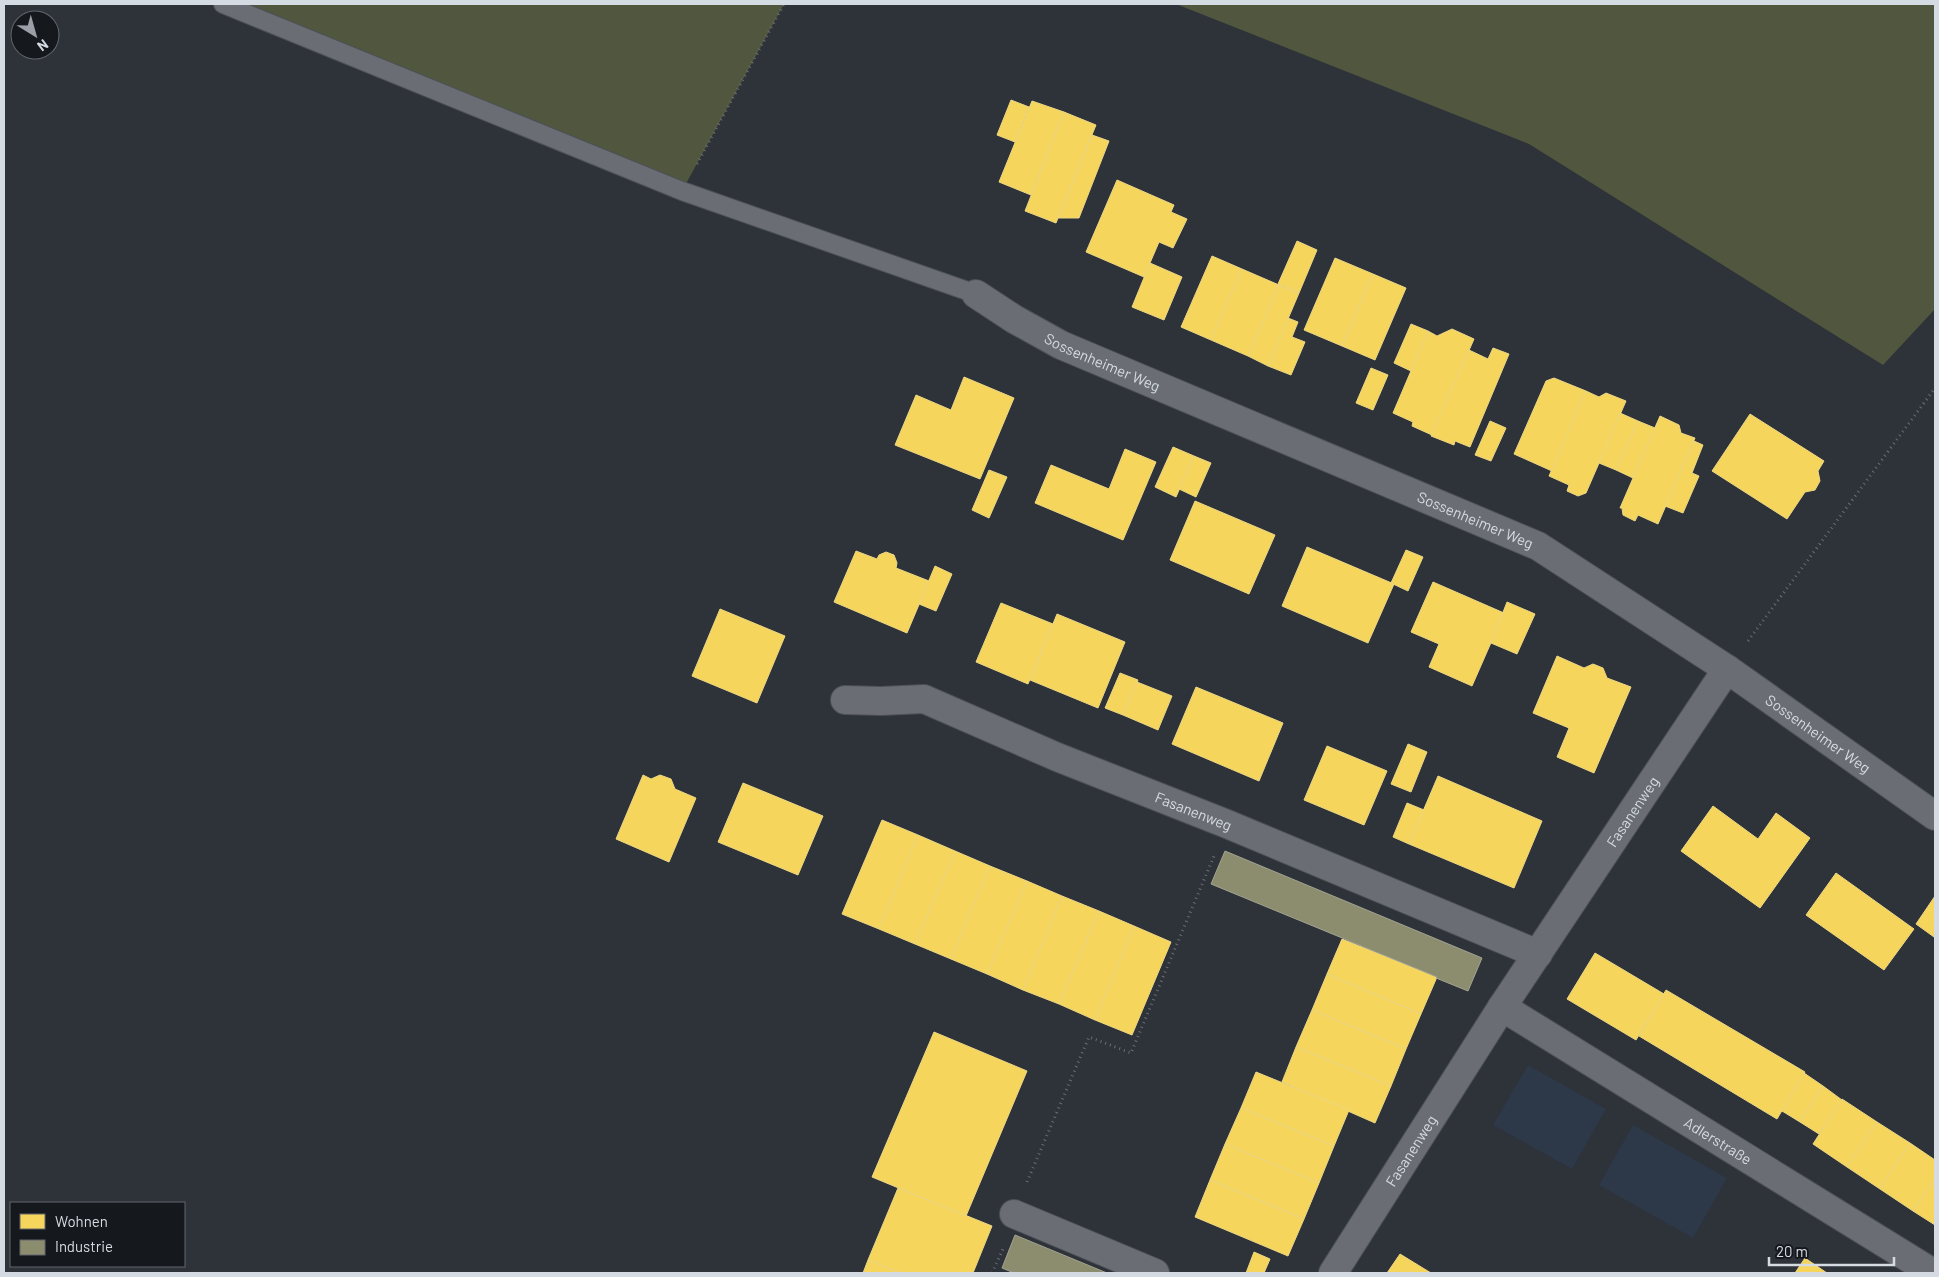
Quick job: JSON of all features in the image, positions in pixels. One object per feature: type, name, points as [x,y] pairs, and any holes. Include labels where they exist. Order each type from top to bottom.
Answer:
[{"type":"street","name":"Sossenheimer Weg","points":[[976,294],[1014,319],[1060,345],[1538,546],[1727,669],[1935,816]]},
{"type":"street","name":"Fasanenweg","points":[[1333,1273],[1502,1006],[1727,669]]},
{"type":"street","name":"Fasanenweg","points":[[845,700],[924,699],[1057,756],[1228,824],[1538,954]]},
{"type":"street","name":"Adlerstraße","points":[[1502,1006],[1933,1273]]},
{"type":"street","points":[[1014,1214],[1155,1273]]},
{"type":"lane","points":[[223,4],[682,191],[976,294]]},
{"type":"path","points":[[682,191],[784,4]]},
{"type":"path","points":[[1727,669],[1935,388]]},
{"type":"path","points":[[1014,1214],[1089,1037],[1131,1053],[1228,824]]},
{"type":"shaded area","points":[[1528,1065],[1606,1109],[1572,1169],[1493,1125]]},
{"type":"shaded area","points":[[1633,1125],[1727,1178],[1693,1238],[1599,1185]]},
{"type":"green space","points":[[223,4],[784,4],[682,191]]},
{"type":"green space","points":[[1176,4],[1935,4],[1935,309],[1883,365],[1529,144]]},
{"type":"building: Wohnen","points":[[1011,100],[1029,107],[1015,142],[997,135]]},
{"type":"building: Wohnen","points":[[1032,101],[1064,112],[1031,195],[999,182]]},
{"type":"building: Wohnen","points":[[1064,112],[1096,125],[1056,223],[1025,211]]},
{"type":"building: Wohnen","points":[[1092,135],[1109,141],[1079,218],[1058,218]]},
{"type":"building: Wohnen","points":[[1117,180],[1174,205],[1171,212],[1187,219],[1173,248],[1159,242],[1144,277],[1086,252]]},
{"type":"building: Wohnen","points":[[1297,241],[1317,250],[1299,293],[1278,284]]},
{"type":"building: Wohnen","points":[[1212,256],[1242,269],[1211,340],[1181,327]]},
{"type":"building: Wohnen","points":[[1335,258],[1373,274],[1342,346],[1304,330]]},
{"type":"building: Wohnen","points":[[1150,263],[1182,277],[1164,320],[1132,307]]},
{"type":"building: Wohnen","points":[[1242,269],[1279,285],[1248,356],[1211,340]]},
{"type":"building: Wohnen","points":[[1373,274],[1406,288],[1375,360],[1342,346]]},
{"type":"building: Wohnen","points":[[1279,285],[1299,293],[1268,366],[1248,356]]},
{"type":"building: Wohnen","points":[[1288,318],[1298,322],[1292,337],[1305,342],[1291,375],[1268,366]]},
{"type":"building: Wohnen","points":[[1411,324],[1428,331],[1411,371],[1394,363]]},
{"type":"building: Wohnen","points":[[1452,329],[1474,339],[1432,435],[1412,426],[1413,422],[1393,413],[1428,331],[1437,336]]},
{"type":"building: Wohnen","points":[[1493,348],[1509,354],[1470,447],[1455,441],[1454,445],[1431,436],[1469,350],[1488,359]]},
{"type":"building: Wohnen","points":[[1371,368],[1388,375],[1373,410],[1356,403]]},
{"type":"building: Wohnen","points":[[964,377],[1014,398],[980,479],[895,445],[916,395],[951,410]]},
{"type":"building: Wohnen","points":[[1554,378],[1586,391],[1552,471],[1514,454],[1546,381]]},
{"type":"building: Wohnen","points":[[1586,391],[1599,397],[1606,393],[1626,401],[1586,493],[1578,496],[1567,491],[1569,485],[1549,476]]},
{"type":"building: Wohnen","points":[[1620,413],[1638,421],[1616,470],[1599,463]]},
{"type":"building: Wohnen","points":[[1750,414],[1824,461],[1818,471],[1820,481],[1815,490],[1805,492],[1787,519],[1712,471]]},
{"type":"building: Wohnen","points":[[1660,416],[1679,425],[1681,433],[1695,438],[1658,524],[1638,515],[1635,521],[1623,515],[1622,508],[1620,508]]},
{"type":"building: Wohnen","points":[[1490,421],[1506,428],[1491,461],[1475,455]]},
{"type":"building: Wohnen","points":[[1638,421],[1655,428],[1633,478],[1616,470]]},
{"type":"building: Wohnen","points":[[1694,441],[1703,445],[1692,473],[1699,476],[1683,513],[1665,506]]},
{"type":"building: Wohnen","points":[[1173,447],[1194,456],[1176,497],[1155,487]]},
{"type":"building: Wohnen","points":[[1125,449],[1156,462],[1123,540],[1035,503],[1051,465],[1109,489]]},
{"type":"building: Wohnen","points":[[1194,456],[1211,463],[1196,497],[1179,489]]},
{"type":"building: Wohnen","points":[[989,470],[1007,477],[989,518],[972,510]]},
{"type":"building: Wohnen","points":[[1195,501],[1275,535],[1249,594],[1170,560]]},
{"type":"building: Wohnen","points":[[1307,547],[1394,584],[1368,643],[1282,606]]},
{"type":"building: Wohnen","points":[[1406,550],[1423,557],[1408,591],[1391,583]]},
{"type":"building: Wohnen","points":[[856,551],[877,559],[879,555],[886,552],[894,555],[897,563],[896,568],[929,581],[907,633],[834,602]]},
{"type":"building: Wohnen","points":[[935,566],[952,574],[936,611],[919,604]]},
{"type":"building: Wohnen","points":[[1433,582],[1504,613],[1472,686],[1429,667],[1439,644],[1411,632]]},
{"type":"building: Wohnen","points":[[1507,602],[1535,614],[1517,654],[1491,643]]},
{"type":"building: Wohnen","points":[[1001,603],[1053,624],[1028,684],[976,662]]},
{"type":"building: Wohnen","points":[[720,609],[785,636],[757,703],[692,676]]},
{"type":"building: Wohnen","points":[[1057,614],[1125,642],[1098,708],[1030,680]]},
{"type":"building: Wohnen","points":[[1557,656],[1584,668],[1593,664],[1603,668],[1607,678],[1631,687],[1594,773],[1557,757],[1569,728],[1533,713]]},
{"type":"building: Wohnen","points":[[1120,673],[1138,680],[1123,715],[1105,708]]},
{"type":"building: Wohnen","points":[[1137,682],[1172,696],[1158,730],[1123,715]]},
{"type":"building: Wohnen","points":[[1196,687],[1283,723],[1259,781],[1172,744]]},
{"type":"building: Wohnen","points":[[1408,744],[1427,752],[1411,792],[1391,784]]},
{"type":"building: Wohnen","points":[[1327,746],[1387,771],[1364,825],[1304,800]]},
{"type":"building: Wohnen","points":[[643,775],[651,779],[660,775],[671,779],[675,789],[696,798],[669,862],[616,839]]},
{"type":"building: Wohnen","points":[[1438,776],[1542,821],[1514,888],[1409,844]]},
{"type":"building: Wohnen","points":[[743,783],[823,816],[798,875],[718,842]]},
{"type":"building: Wohnen","points":[[1407,803],[1424,810],[1409,844],[1393,837]]},
{"type":"building: Wohnen","points":[[1713,806],[1758,839],[1776,813],[1810,838],[1760,908],[1681,851]]},
{"type":"building: Wohnen","points":[[882,820],[918,835],[879,929],[842,914]]},
{"type":"building: Wohnen","points":[[918,835],[955,851],[915,944],[879,929]]},
{"type":"building: Wohnen","points":[[955,851],[990,866],[951,959],[915,944]]},
{"type":"building: Wohnen","points":[[990,866],[1027,881],[987,974],[951,959]]},
{"type":"building: Wohnen","points":[[1836,873],[1914,929],[1884,970],[1806,915]]},
{"type":"building: Wohnen","points":[[1027,881],[1062,896],[1023,990],[987,974]]},
{"type":"building: Wohnen","points":[[1062,896],[1099,911],[1059,1004],[1023,990]]},
{"type":"building: Wohnen","points":[[1935,896],[1935,935],[1934,937],[1916,924]]},
{"type":"building: Wohnen","points":[[1099,911],[1134,926],[1095,1020],[1059,1004]]},
{"type":"building: Wohnen","points":[[1134,926],[1171,942],[1132,1035],[1095,1020]]},
{"type":"building: Wohnen","points":[[1342,939],[1437,977],[1421,1014],[1327,974]]},
{"type":"building: Wohnen","points":[[1595,953],[1664,994],[1636,1040],[1567,999]]},
{"type":"building: Wohnen","points":[[1327,974],[1421,1014],[1406,1049],[1312,1010]]},
{"type":"building: Wohnen","points":[[1666,990],[1805,1072],[1777,1119],[1639,1036]]},
{"type":"building: Wohnen","points":[[1312,1010],[1406,1049],[1391,1086],[1296,1047]]},
{"type":"building: Wohnen","points":[[934,1032],[1027,1071],[966,1216],[872,1177]]},
{"type":"building: Wohnen","points":[[1296,1047],[1391,1086],[1375,1123],[1282,1082]]},
{"type":"building: Wohnen","points":[[1256,1072],[1349,1110],[1334,1146],[1241,1108]]},
{"type":"building: Wohnen","points":[[1804,1073],[1823,1086],[1800,1122],[1782,1111]]},
{"type":"building: Wohnen","points":[[1823,1086],[1842,1100],[1819,1134],[1800,1122]]},
{"type":"building: Wohnen","points":[[1842,1099],[1877,1122],[1847,1167],[1813,1144]]},
{"type":"building: Wohnen","points":[[1241,1108],[1334,1146],[1319,1183],[1225,1144]]},
{"type":"building: Wohnen","points":[[1877,1122],[1910,1143],[1880,1189],[1847,1167]]},
{"type":"building: Wohnen","points":[[1910,1143],[1935,1160],[1935,1178],[1913,1211],[1880,1189]]},
{"type":"building: Wohnen","points":[[1225,1144],[1319,1183],[1304,1219],[1210,1180]]},
{"type":"building: Wohnen","points":[[1935,1178],[1935,1225],[1913,1211]]},
{"type":"building: Wohnen","points":[[1210,1180],[1304,1219],[1288,1256],[1195,1217]]},
{"type":"building: Wohnen","points":[[898,1188],[992,1226],[973,1273],[900,1273],[868,1260]]},
{"type":"building: Wohnen","points":[[1254,1252],[1270,1259],[1264,1273],[1246,1273]]},
{"type":"building: Wohnen","points":[[1400,1254],[1431,1273],[1387,1273]]},
{"type":"building: Wohnen","points":[[1805,1258],[1827,1273],[1795,1273]]},
{"type":"building: Wohnen","points":[[868,1260],[900,1273],[863,1273]]},
{"type":"building: Industrie","points":[[1225,851],[1482,958],[1468,991],[1211,884]]},
{"type":"building: Industrie","points":[[1015,1235],[1107,1273],[1014,1273],[1002,1268]]}]
